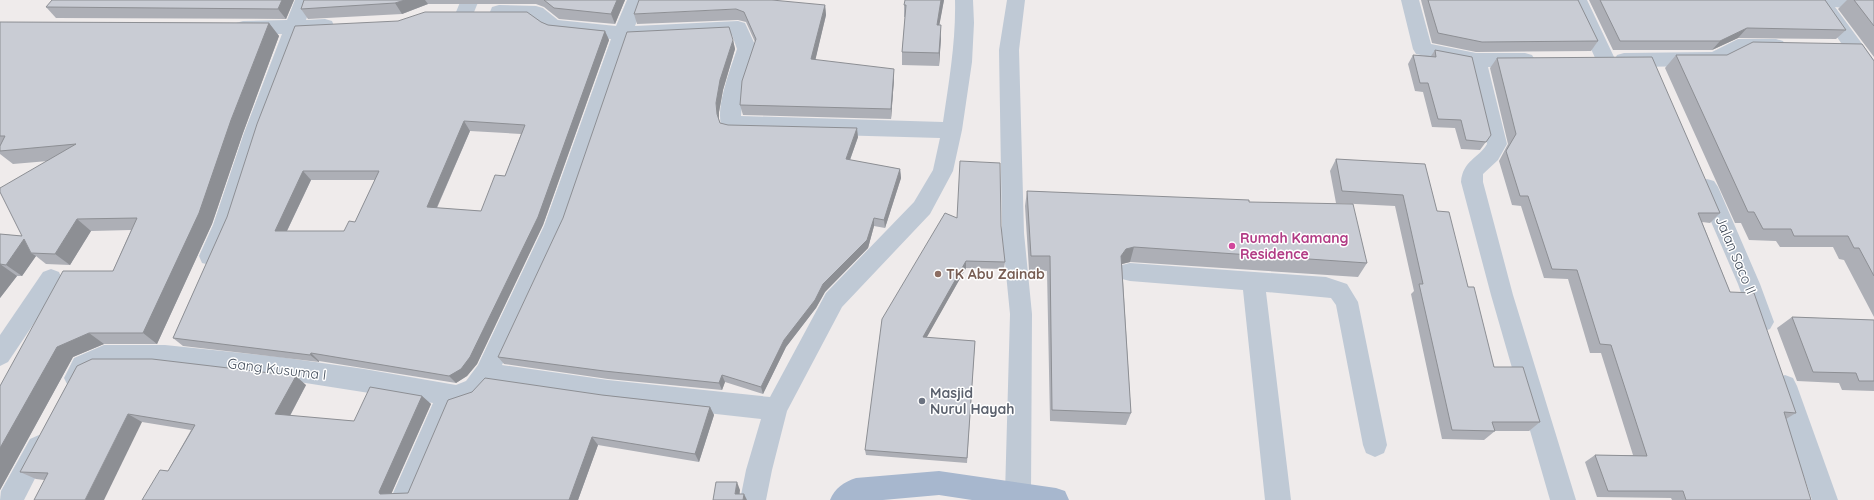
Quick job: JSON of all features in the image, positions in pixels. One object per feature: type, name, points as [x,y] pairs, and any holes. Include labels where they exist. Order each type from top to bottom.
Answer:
[{"type":"main road","points":[[843,500],[856,490],[939,483],[1056,500]]},
{"type":"street","points":[[201,276],[224,225],[254,133],[304,0]]},
{"type":"street","points":[[636,0],[622,33],[555,226],[486,372],[608,391],[776,410]]},
{"type":"street","points":[[753,500],[758,470],[776,410],[834,300],[922,208],[943,171],[952,130],[962,62],[964,0]]},
{"type":"street","points":[[1016,0],[1009,50],[1013,233],[1021,314],[1018,494]]},
{"type":"street","points":[[1410,0],[1423,49],[1476,60],[1545,60]]},
{"type":"street","points":[[1578,0],[1606,60]]},
{"type":"street","points":[[1820,0],[1874,76]]},
{"type":"street","points":[[1833,0],[1874,5]]},
{"type":"street","points":[[462,8],[536,13],[554,26],[622,33],[738,28],[747,49],[733,91],[730,124],[952,130]]},
{"type":"street","points":[[224,28],[293,28],[340,25]]},
{"type":"street","points":[[1583,60],[1714,59],[1738,46],[1792,47]]},
{"type":"street","points":[[1831,47],[1854,48]]},
{"type":"street","points":[[1476,60],[1497,143],[1493,152],[1475,167],[1471,174],[1472,182],[1502,295],[1563,500]]},
{"type":"street","points":[[1651,60],[1661,82]]},
{"type":"street","name":"Jalan Saco II","points":[[1698,168],[1749,284],[1770,344]]},
{"type":"street","points":[[1130,272],[1326,287],[1339,291],[1347,302],[1376,445]]},
{"type":"street","points":[[0,355],[51,279]]},
{"type":"street","points":[[1253,281],[1278,500]]},
{"type":"street","points":[[165,356],[175,334]]},
{"type":"street","name":"Gang Kusuma I","points":[[65,398],[82,366],[104,356],[165,356],[280,368],[364,380],[448,395],[465,395],[472,391],[486,372]]},
{"type":"street","points":[[1778,366],[1825,500]]},
{"type":"street","points":[[403,500],[448,395]]},
{"type":"street","points":[[10,500],[50,425]]},
{"type":"building","points":[[52,0],[282,0],[278,9],[46,7]]},
{"type":"building","points":[[304,0],[405,0],[395,3],[301,9]]},
{"type":"building","points":[[544,0],[617,0],[611,14],[554,8]]},
{"type":"building","points":[[639,0],[772,0],[825,5],[811,59],[894,69],[891,109],[740,105],[742,81],[756,39],[744,12],[736,9],[634,14]]},
{"type":"building","points":[[905,0],[941,0],[937,25],[941,25],[939,53],[902,52],[906,5],[904,5]]},
{"type":"building","points":[[1428,0],[1578,0],[1598,41],[1482,42],[1438,33]]},
{"type":"building","points":[[1600,0],[1825,0],[1846,30],[1747,28],[1720,41],[1620,41]]},
{"type":"building","points":[[1854,0],[1874,0],[1874,26]]},
{"type":"building","points":[[425,12],[527,12],[548,25],[605,31],[538,217],[470,357],[461,369],[449,376],[311,353],[310,355],[173,338],[227,217],[257,124],[295,26],[398,21]],"holes":[[[464,121],[525,125],[505,176],[495,175],[481,211],[427,207]],[[303,171],[379,171],[355,222],[349,221],[344,231],[275,231]]]},
{"type":"building","points":[[0,22],[269,23],[231,120],[199,213],[143,333],[89,333],[57,347],[0,448],[0,386],[63,271],[113,271],[137,218],[77,219],[55,254],[31,253],[24,239],[6,265],[0,264],[0,234],[22,236],[0,192],[0,188],[76,144],[0,151],[0,146],[5,136],[0,136]]},
{"type":"building","points":[[729,27],[733,40],[720,80],[716,103],[720,123],[728,125],[857,128],[846,159],[900,169],[884,220],[874,218],[867,240],[823,284],[815,300],[784,340],[761,387],[722,375],[719,383],[604,371],[498,357],[563,218],[627,32]]},
{"type":"building","points":[[1753,42],[1862,44],[1874,61],[1874,276],[1859,248],[1854,248],[1848,236],[1794,236],[1791,229],[1763,229],[1754,212],[1748,212],[1676,55],[1727,55]]},
{"type":"building","points":[[1435,50],[1472,57],[1491,135],[1486,142],[1466,140],[1461,120],[1438,119],[1428,83],[1420,83],[1413,55],[1436,57]]},
{"type":"building","points":[[1652,57],[1720,213],[1698,213],[1730,292],[1754,293],[1796,413],[1784,412],[1811,500],[1686,500],[1683,491],[1608,491],[1595,455],[1647,456],[1611,345],[1600,344],[1577,270],[1552,269],[1528,196],[1520,196],[1506,151],[1516,134],[1497,58]]},
{"type":"building","points":[[1336,159],[1425,164],[1437,211],[1449,212],[1468,287],[1474,287],[1494,367],[1523,367],[1540,422],[1492,422],[1495,431],[1452,430],[1419,284],[1423,284],[1403,195],[1342,191]]},
{"type":"building","points":[[960,161],[1000,163],[1001,226],[1005,262],[966,261],[923,337],[975,341],[967,458],[865,450],[882,319],[945,213],[957,218]]},
{"type":"building","points":[[1027,191],[1249,200],[1249,202],[1353,204],[1367,263],[1134,247],[1126,249],[1121,256],[1131,413],[1052,410],[1050,256],[1031,256]]},
{"type":"building","points":[[1792,317],[1874,320],[1874,381],[1859,381],[1856,373],[1813,372]]},
{"type":"building","points":[[92,359],[152,359],[296,376],[275,414],[354,421],[370,387],[422,396],[379,492],[380,494],[408,493],[448,400],[472,392],[485,378],[602,395],[710,407],[695,454],[592,437],[569,500],[142,500],[160,470],[168,471],[195,425],[128,414],[85,500],[34,500],[48,473],[20,472],[77,366]]},
{"type":"building","points":[[716,482],[737,482],[735,494],[744,494],[743,500],[713,500]]},
{"type":"place","name":"Rumah Kamang Residence","points":[[1232,246]]},
{"type":"place","name":"TK Abu Zainab","points":[[938,274]]},
{"type":"place","name":"Masjid Nurul Hayah","points":[[922,401]]}]
